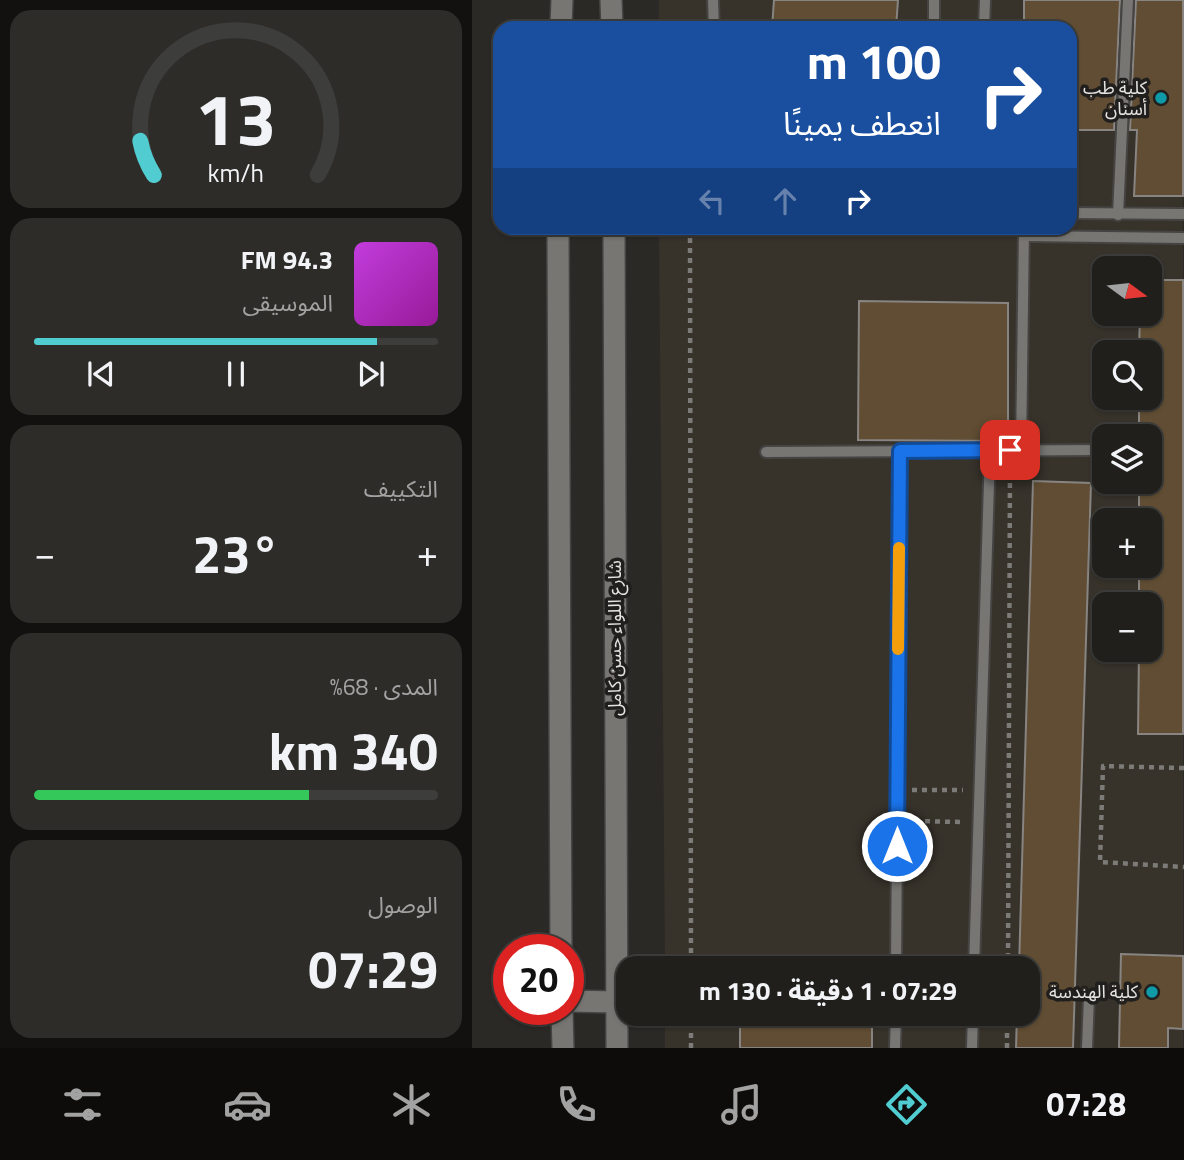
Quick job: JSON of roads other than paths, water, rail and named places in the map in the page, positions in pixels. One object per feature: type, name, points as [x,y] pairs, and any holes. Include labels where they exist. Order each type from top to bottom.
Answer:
[{"type":"main road","points":[[561,21],[562,0]]},
{"type":"main road","points":[[611,0],[612,21]]},
{"type":"main road","points":[[558,235],[561,934]]},
{"type":"main road","name":"شارع اللواء حسن كامل","points":[[614,235],[616,1002]]},
{"type":"main road","points":[[584,1001],[616,1002]]},
{"type":"main road","points":[[563,1025],[564,1048]]},
{"type":"main road","name":"شارع اللواء حسن كامل","points":[[617,1026],[617,1048]]},
{"type":"lane","points":[[714,0],[714,21]]},
{"type":"lane","points":[[934,0],[934,21]]},
{"type":"lane","points":[[984,21],[985,0]]},
{"type":"lane","points":[[1118,215],[1128,0]]},
{"type":"lane","points":[[1077,213],[1184,214]]},
{"type":"lane","points":[[1077,234],[1184,238]]},
{"type":"lane","points":[[1016,450],[1024,235]]},
{"type":"lane","points":[[974,956],[990,450]]},
{"type":"lane","points":[[766,452],[1092,450]]},
{"type":"lane","points":[[896,956],[900,451]]},
{"type":"lane","points":[[1087,1048],[1089,997]]},
{"type":"lane","points":[[895,1048],[896,1026]]},
{"type":"lane","points":[[972,1048],[973,1026]]},
{"type":"place","name":"كلية طب أسنان","points":[[1161,98]]},
{"type":"place","name":"كلية الهندسة","points":[[1152,992]]}]
